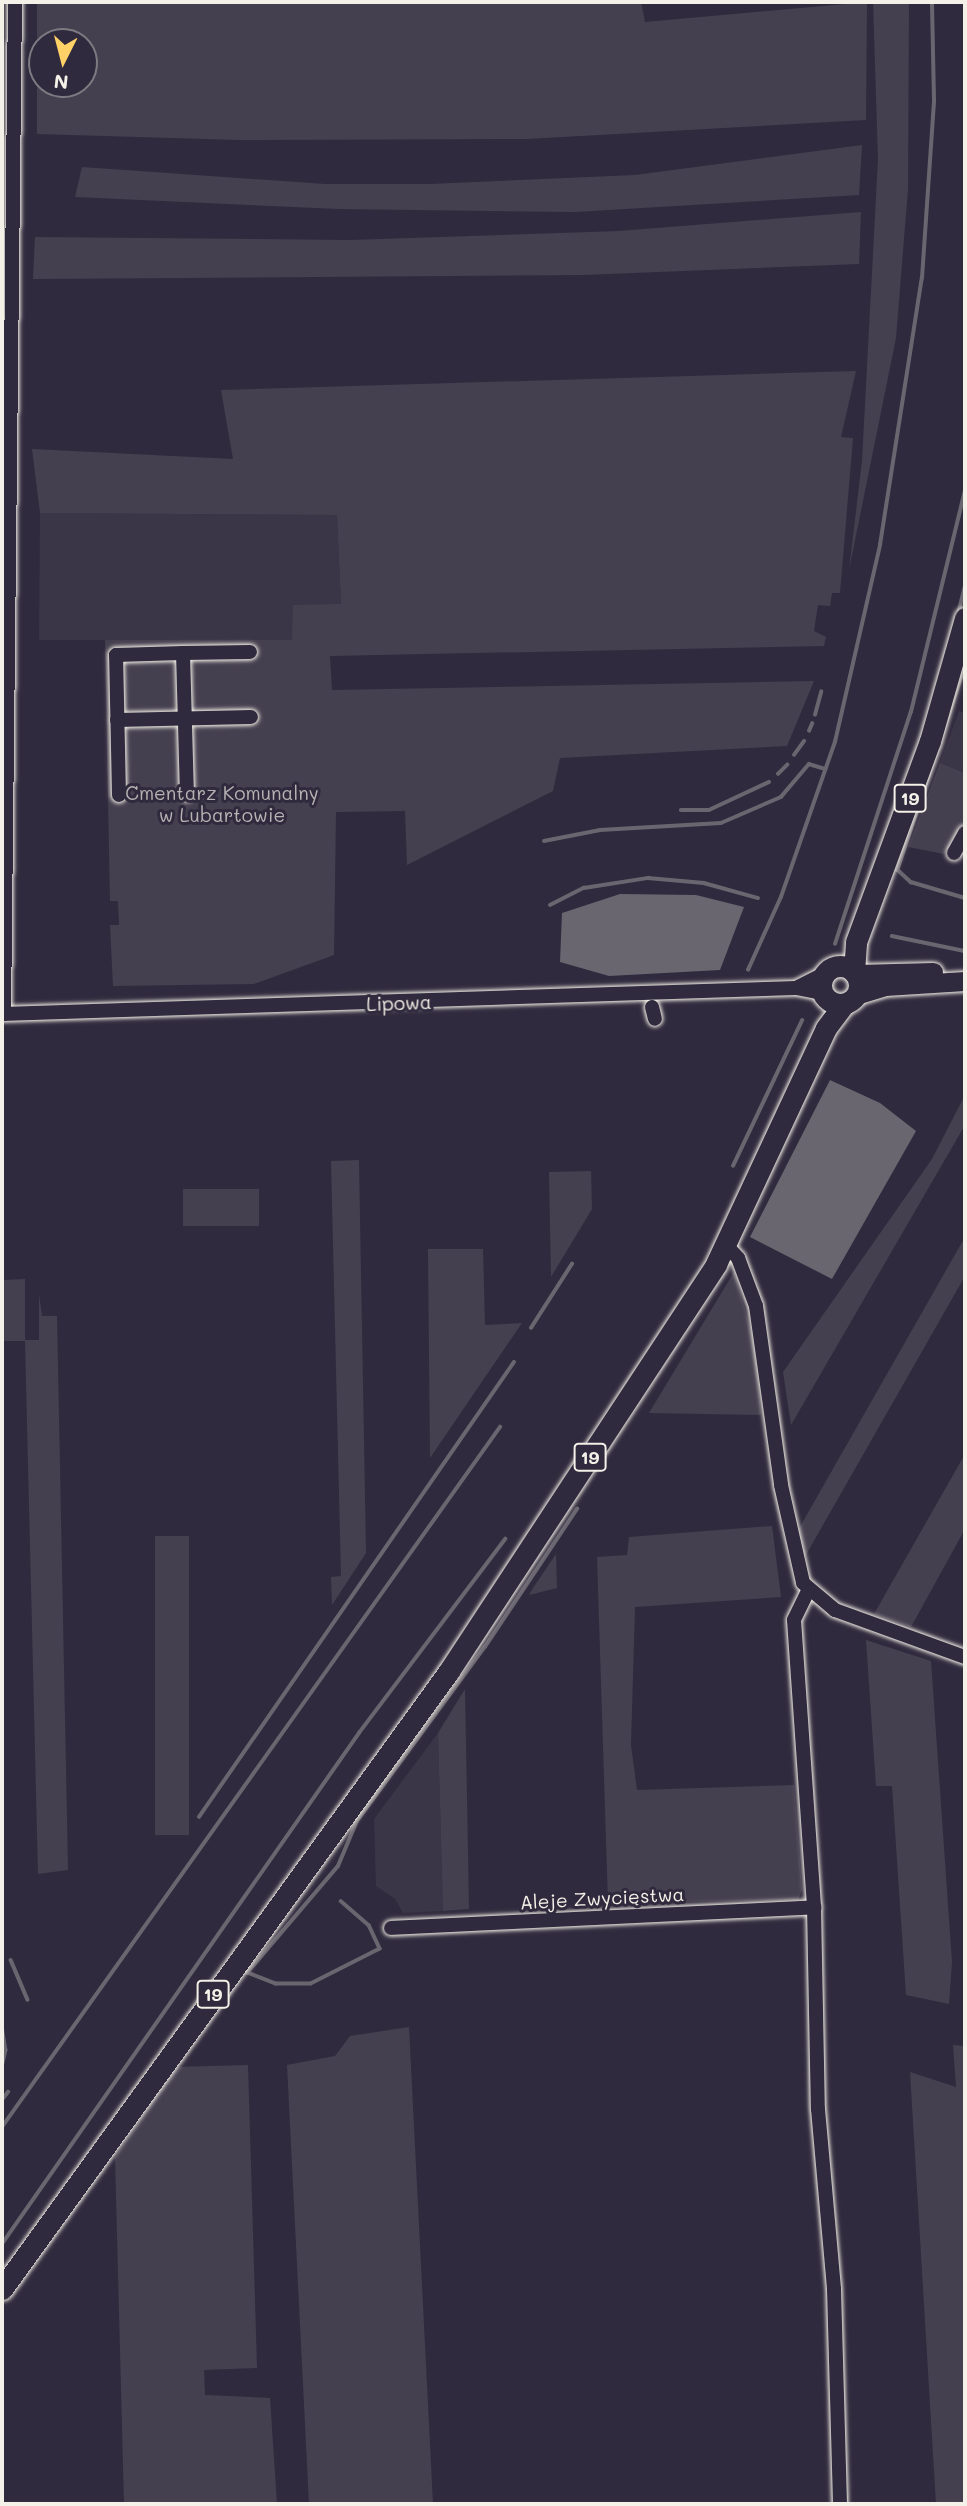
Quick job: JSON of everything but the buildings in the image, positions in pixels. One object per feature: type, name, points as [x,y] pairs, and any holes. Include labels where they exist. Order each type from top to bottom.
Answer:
[{"type":"highway","name":"19","points":[[2,2289],[449,1671],[726,1245],[826,1028],[961,653],[965,618]]},
{"type":"main road","name":"Lipowa","points":[[841,985],[965,972]]},
{"type":"main road","name":"Lipowa","points":[[841,985],[885,986],[965,981]]},
{"type":"street","points":[[3,1014],[6,424],[15,2]]},
{"type":"street","points":[[119,795],[116,655],[250,652]]},
{"type":"street","points":[[183,653],[187,794]]},
{"type":"street","points":[[117,720],[251,717]]},
{"type":"street","points":[[954,853],[965,833]]},
{"type":"street","name":"Lipowa","points":[[3,1014],[841,985]]},
{"type":"street","points":[[726,1245],[738,1258],[756,1306],[781,1485],[796,1565],[808,1591],[835,1610],[965,1657]]},
{"type":"street","points":[[808,1591],[794,1620],[814,1907],[818,2109],[834,2289],[840,2504]]},
{"type":"street","name":"Aleje Zwycięstwa","points":[[391,1928],[814,1907]]},
{"type":"shaded area","points":[[40,513],[337,515],[341,605],[292,640],[39,640]]},
{"type":"shaded area","points":[[959,711],[965,713],[965,773],[940,763]]},
{"type":"shaded area","points":[[620,894],[696,895],[744,907],[720,970],[609,976],[560,962],[562,913]]},
{"type":"shaded area","points":[[830,1080],[880,1103],[916,1131],[832,1279],[750,1237]]},
{"type":"shaded area","points":[[438,1733],[443,1911],[403,1913],[395,1899],[376,1886],[374,1819]]},
{"type":"green space","points":[[37,2],[641,2],[645,22],[867,2],[866,120],[527,139],[239,140],[37,134],[37,98],[98,98],[98,28],[37,28]]},
{"type":"green space","points":[[873,2],[909,2],[908,189],[896,338],[849,570],[862,461],[878,159]]},
{"type":"green space","points":[[862,145],[859,195],[575,212],[338,209],[75,197],[82,167],[325,184],[429,184],[635,175]]},
{"type":"green space","points":[[861,212],[859,264],[583,275],[33,279],[35,237],[350,240],[619,231]]},
{"type":"green space","name":"Cmentarz Komunalny w Lubartowie","points":[[856,371],[841,437],[853,438],[840,593],[832,593],[830,606],[818,605],[814,631],[826,637],[824,646],[330,656],[332,690],[814,681],[787,746],[560,758],[553,791],[407,865],[405,811],[336,812],[334,955],[254,984],[113,986],[110,925],[119,925],[118,901],[110,901],[105,640],[292,640],[293,605],[341,604],[337,515],[40,513],[32,449],[233,459],[221,390]]},
{"type":"green space","points":[[940,763],[965,773],[965,820],[944,854],[908,847]]},
{"type":"green space","points":[[965,1095],[965,1125],[791,1425],[783,1372],[932,1159]]},
{"type":"green space","points":[[359,1160],[366,1553],[332,1605],[331,1577],[341,1576],[331,1161]]},
{"type":"green space","points":[[591,1171],[592,1209],[551,1277],[549,1172]]},
{"type":"green space","points":[[183,1189],[259,1189],[259,1226],[183,1226]]},
{"type":"green space","points":[[965,1237],[965,1276],[803,1560],[797,1532]]},
{"type":"green space","points":[[428,1249],[483,1249],[485,1325],[522,1323],[430,1458]]},
{"type":"green space","points":[[734,1272],[754,1341],[761,1415],[649,1413]]},
{"type":"green space","points":[[25,1279],[25,1340],[39,1340],[39,1294],[42,1316],[57,1316],[68,1870],[38,1874],[25,1341],[2,1341],[2,1280]]},
{"type":"green space","points":[[965,1454],[965,1529],[911,1627],[874,1614]]},
{"type":"green space","points":[[772,1526],[781,1597],[635,1607],[631,1745],[637,1790],[794,1785],[802,1890],[798,1900],[608,1903],[597,1557],[627,1555],[629,1537]]},
{"type":"green space","points":[[155,1536],[189,1536],[189,1835],[155,1835]]},
{"type":"green space","points":[[556,1554],[557,1588],[529,1595],[533,1588]]},
{"type":"green space","points":[[866,1640],[931,1661],[952,1962],[949,2004],[906,1995],[892,1786],[876,1786]]},
{"type":"green space","points":[[465,1689],[469,1909],[443,1911],[438,1733]]},
{"type":"green space","points":[[409,2027],[433,2504],[309,2504],[287,2065],[335,2056],[350,2036]]},
{"type":"green space","points":[[953,2045],[965,2046],[965,2504],[936,2504],[910,2072],[956,2087]]},
{"type":"green space","points":[[248,2065],[257,2368],[204,2370],[205,2395],[270,2398],[277,2504],[124,2504],[115,2157],[175,2067]]},
{"type":"waterway","points":[[748,970],[781,897],[835,742],[880,545],[922,278],[934,100],[932,2]]},
{"type":"waterway","points":[[835,944],[911,712],[965,490]]},
{"type":"waterway","points":[[958,614],[965,585]]},
{"type":"waterway","points":[[965,667],[898,870],[911,882],[965,898]]},
{"type":"waterway","points":[[815,715],[821,692]]},
{"type":"waterway","points":[[809,731],[812,724]]},
{"type":"waterway","points":[[794,755],[804,741]]},
{"type":"waterway","points":[[544,841],[600,830],[721,823],[781,797],[809,764],[825,769]]},
{"type":"waterway","points":[[778,774],[787,765]]},
{"type":"waterway","points":[[681,810],[709,810],[769,782]]},
{"type":"waterway","points":[[550,905],[584,888],[648,878],[704,883],[758,898]]},
{"type":"waterway","points":[[892,936],[965,951]]},
{"type":"waterway","points":[[733,1166],[802,1021]]},
{"type":"waterway","points":[[531,1328],[572,1264]]},
{"type":"waterway","points":[[199,1817],[514,1362]]},
{"type":"waterway","points":[[2,2127],[500,1427]]},
{"type":"waterway","points":[[341,1901],[369,1925],[380,1949],[311,1984],[276,1984],[247,1973],[338,1866],[357,1821],[485,1647],[577,1509]]},
{"type":"waterway","points":[[2,2244],[359,1733],[505,1539]]},
{"type":"waterway","points":[[11,1960],[28,2000]]},
{"type":"waterway","points":[[2,2026],[6,2050],[2,2067]]},
{"type":"waterway","points":[[2,2100],[8,2092]]}]
